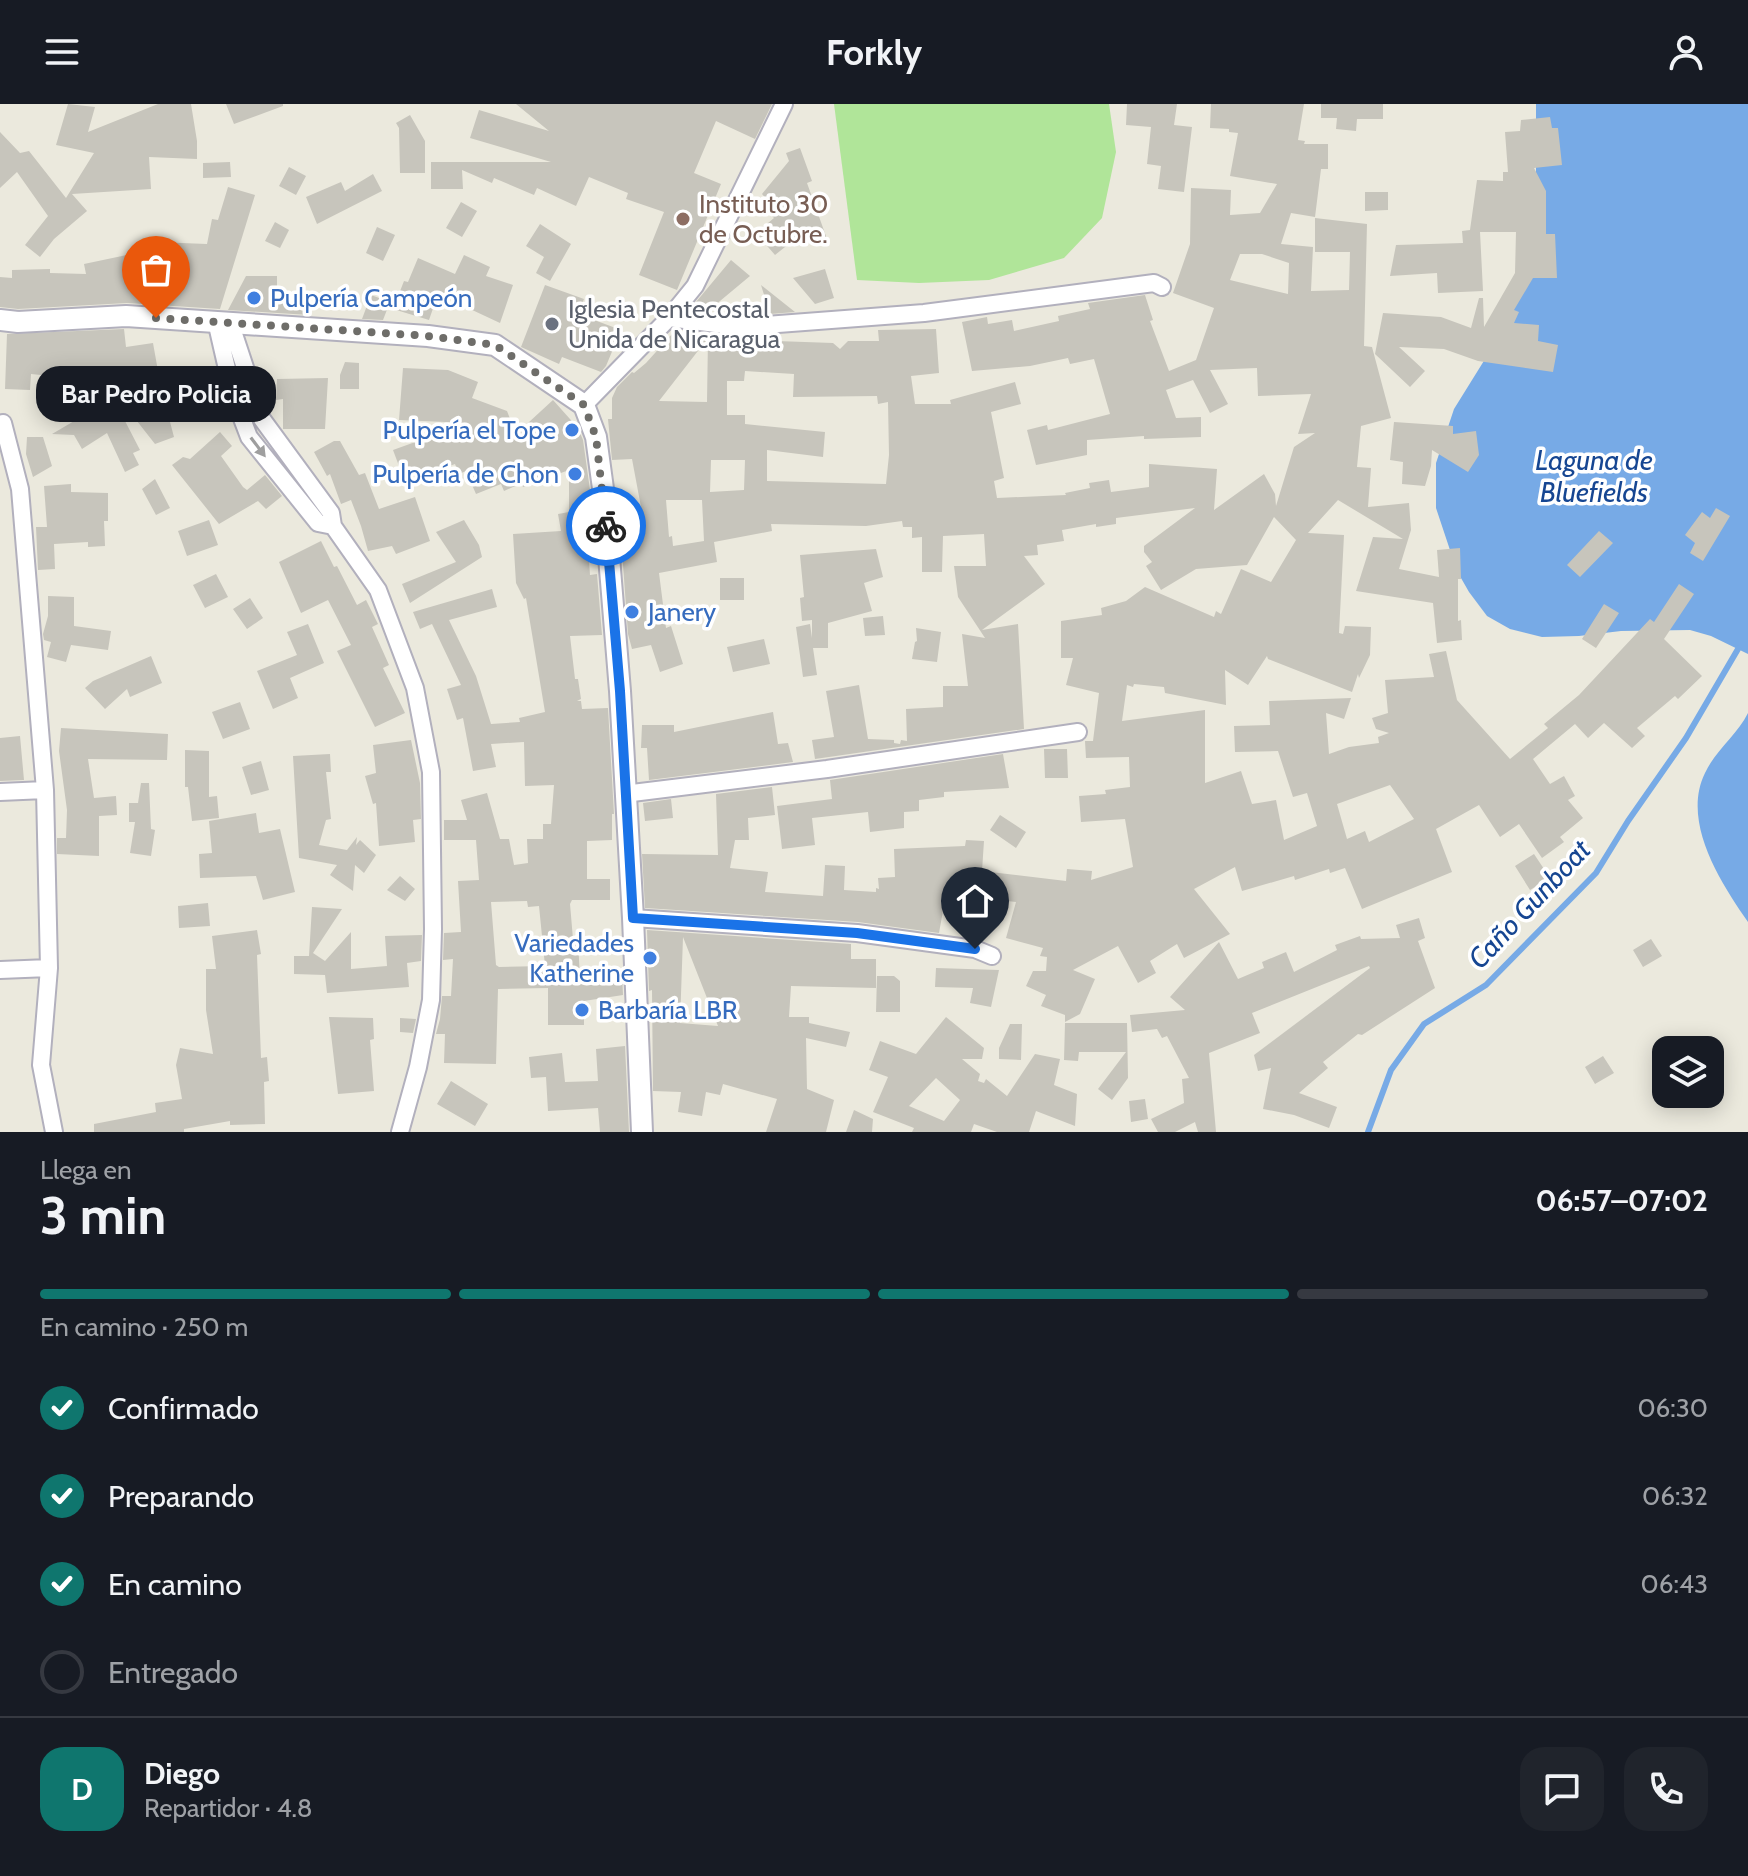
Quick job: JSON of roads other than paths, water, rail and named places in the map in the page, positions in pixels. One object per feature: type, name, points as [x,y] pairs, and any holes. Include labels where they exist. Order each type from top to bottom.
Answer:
[{"type":"street","points":[[584,405],[669,318],[695,286],[784,104]]},
{"type":"street","points":[[669,318],[740,327],[924,313],[1154,283],[1162,287]]},
{"type":"street","points":[[0,320],[18,322],[126,316],[428,336],[495,345],[584,405],[596,437],[604,496],[620,691],[642,1132]]},
{"type":"street","points":[[223,322],[262,419],[331,513],[333,526],[378,590],[415,688],[431,772],[431,1000],[418,1067],[400,1132]]},
{"type":"street","points":[[3,423],[20,489],[45,790],[49,968],[41,1065],[54,1132]]},
{"type":"street","points":[[624,794],[827,769],[1078,732]]},
{"type":"street","points":[[0,792],[45,790]]},
{"type":"street","points":[[633,918],[857,933],[975,949],[992,956]]},
{"type":"street","points":[[0,970],[49,968]]},
{"type":"water","name":"Laguna de Bluefields","points":[[1536,104],[1748,104],[1748,654],[1711,636],[1690,630],[1542,637],[1510,629],[1487,616],[1457,571],[1436,508],[1436,463],[1454,409],[1500,335],[1536,224]]},
{"type":"water","points":[[1748,713],[1748,922],[1716,871],[1701,831],[1698,811],[1699,792],[1705,773]]},
{"type":"waterway","name":"Caño Gunboat","points":[[1368,1132],[1391,1070],[1424,1024],[1486,985],[1596,873],[1686,738],[1738,649]]},
{"type":"place","name":"Instituto 30 de Octubre.","points":[[683,219]]},
{"type":"place","name":"Pulpería Campeón","points":[[254,298]]},
{"type":"place","name":"Bar Pedro Policia","points":[[156,318]]},
{"type":"place","name":"Iglesia Pentecostal Unida de Nicaragua","points":[[552,324]]},
{"type":"place","name":"Pulpería el Tope","points":[[572,430]]},
{"type":"place","name":"Pulpería de Chon","points":[[575,474]]},
{"type":"place","name":"Janery","points":[[632,612]]},
{"type":"place","name":"Variedades Katherine","points":[[650,958]]},
{"type":"place","name":"Barbaría LBR","points":[[582,1010]]}]
